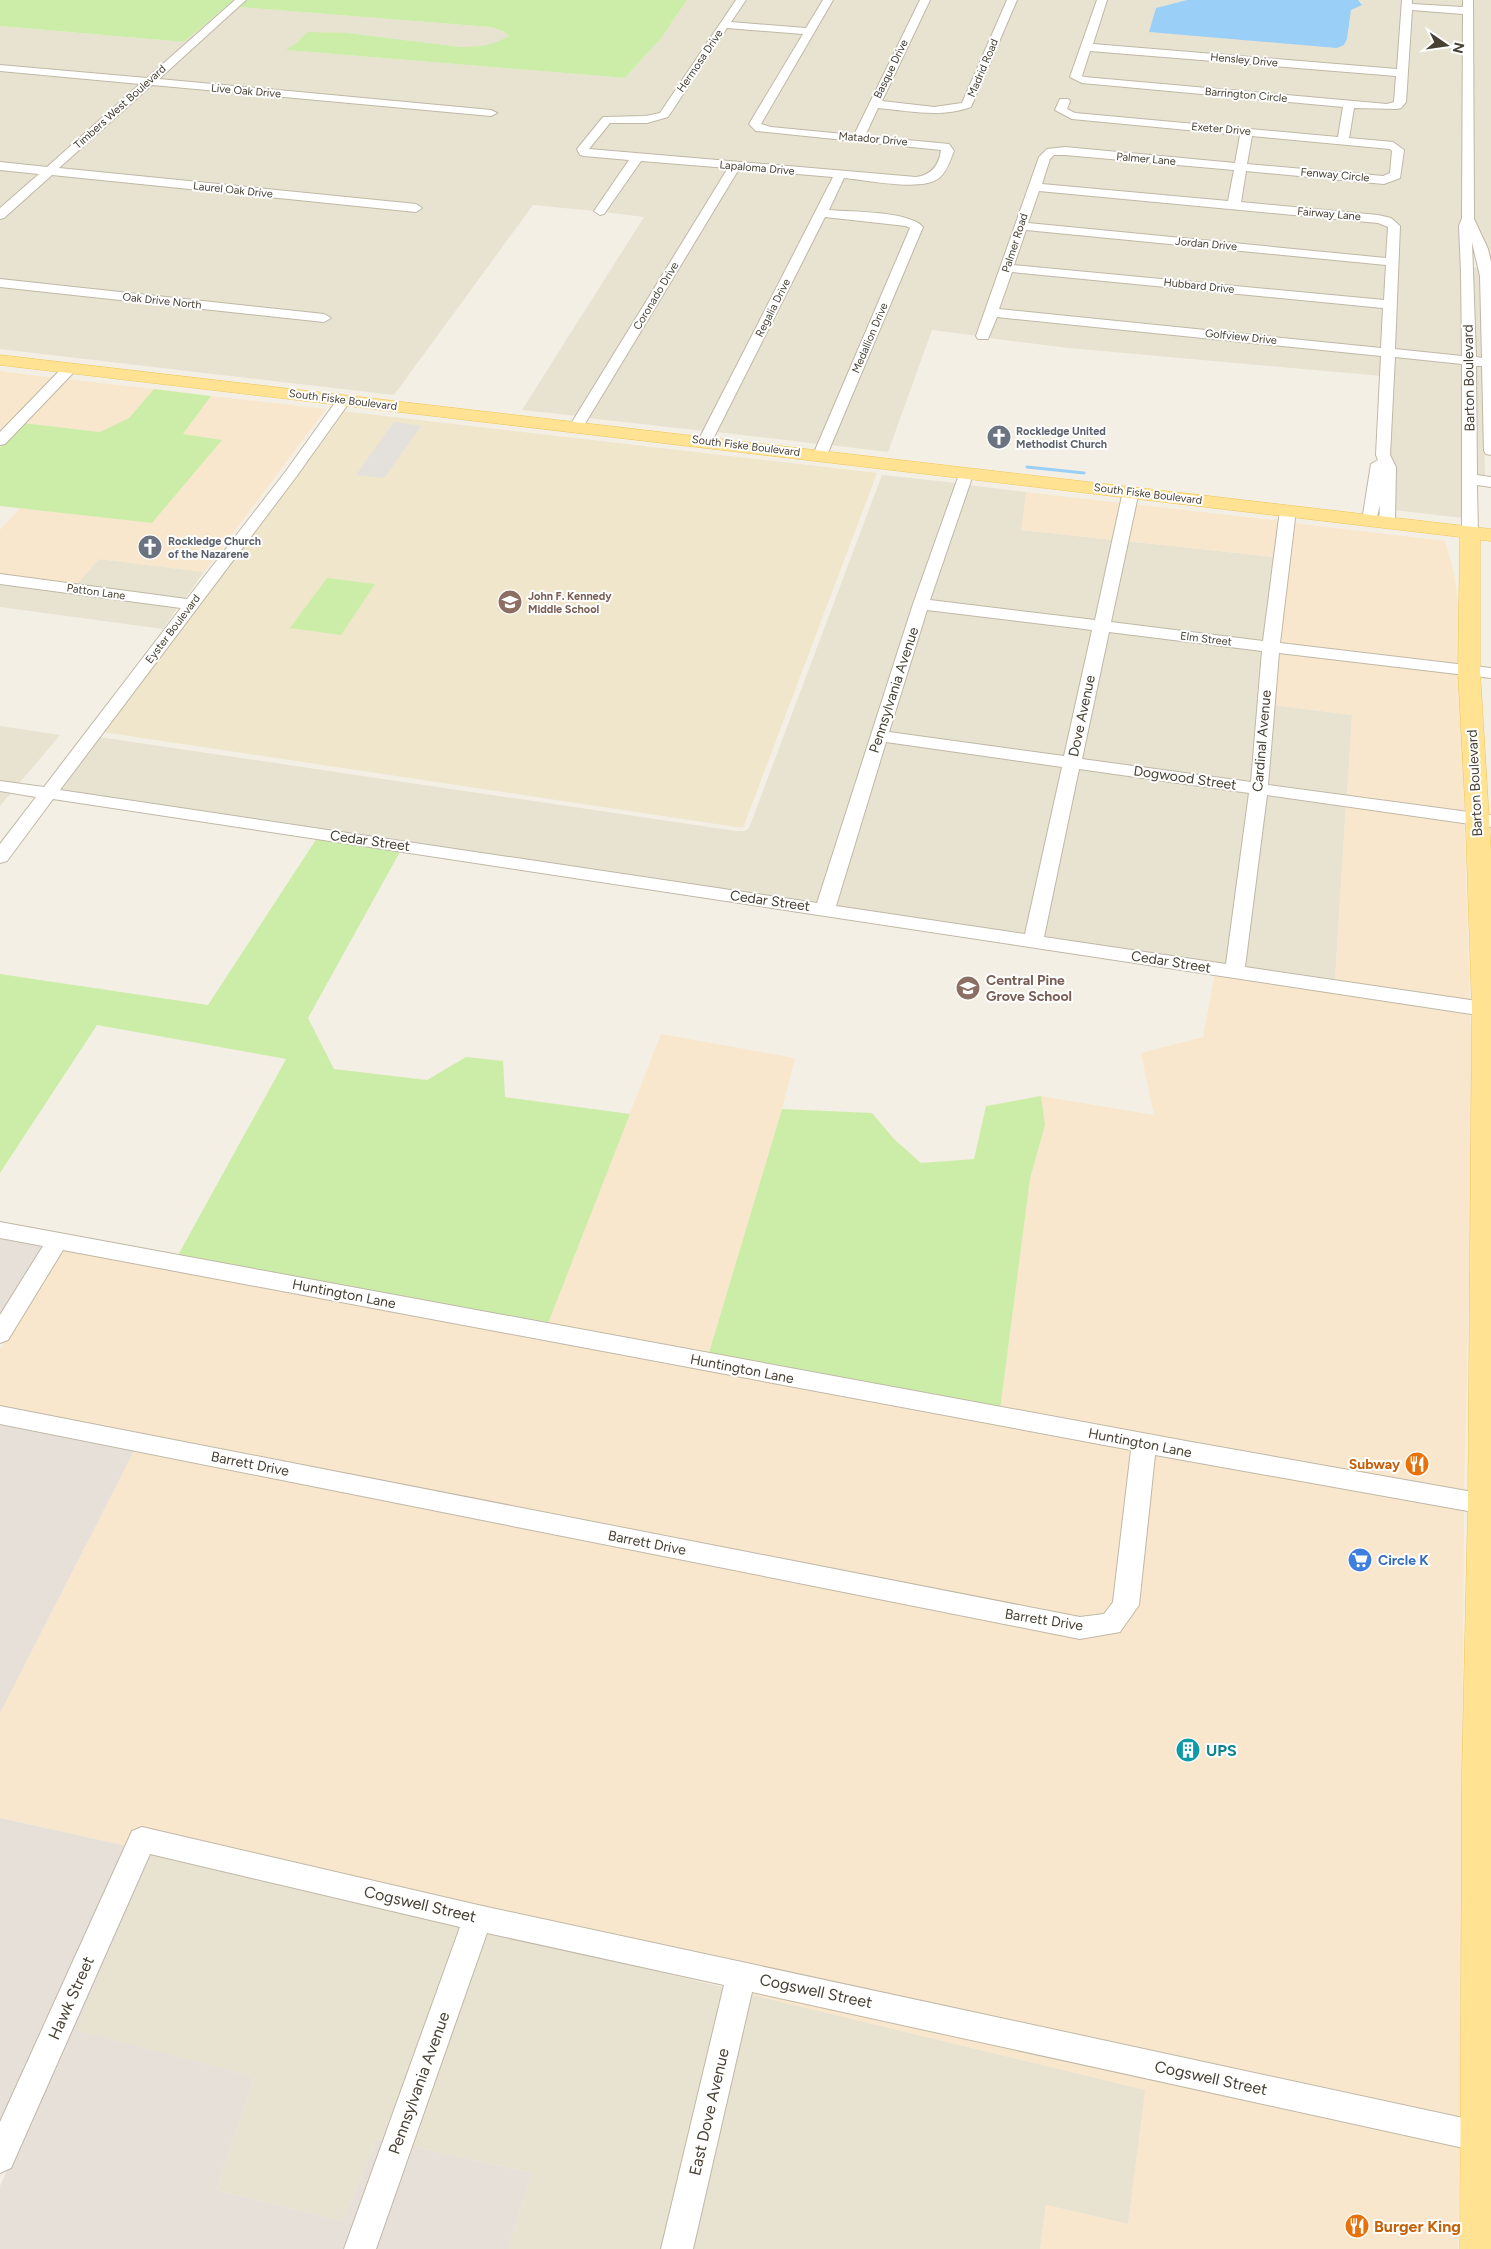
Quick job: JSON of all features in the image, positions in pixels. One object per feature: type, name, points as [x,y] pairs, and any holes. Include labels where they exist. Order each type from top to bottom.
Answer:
[{"type":"main road","name":"South Fiske Boulevard","points":[[0,360],[1130,491],[1491,535]]},
{"type":"main road","name":"Barton Boulevard","points":[[1470,532],[1469,610],[1480,672],[1488,1009],[1489,1504],[1485,2138],[1482,2249]]},
{"type":"main road","points":[[1469,610],[1485,617],[1491,624]]},
{"type":"street","name":"Timbers West Boulevard","points":[[0,215],[240,0]]},
{"type":"street","name":"Hermosa Drive","points":[[584,152],[583,149],[603,122],[617,118],[647,120],[664,115],[740,0]]},
{"type":"street","points":[[724,25],[809,31],[828,0]]},
{"type":"street","name":"Basque Drive","points":[[858,138],[925,0]]},
{"type":"street","name":"Madrid Road","points":[[874,104],[946,110],[967,105],[1012,0]]},
{"type":"street","name":"Barrington Circle","points":[[1102,0],[1076,77],[1091,82],[1386,107],[1397,106],[1400,102],[1407,3],[1468,5]]},
{"type":"street","name":"Barton Boulevard","points":[[1468,5],[1468,218],[1466,226],[1470,532]]},
{"type":"street","name":"Matador Drive","points":[[809,31],[755,124],[760,129],[945,147],[948,151],[938,176],[931,180]]},
{"type":"street","name":"Hensley Drive","points":[[1086,47],[1402,73]]},
{"type":"street","name":"Live Oak Drive","points":[[0,68],[492,113]]},
{"type":"street","name":"Exeter Drive","points":[[1064,101],[1061,110],[1072,116],[1393,146]]},
{"type":"street","points":[[1343,140],[1349,104]]},
{"type":"street","points":[[1234,205],[1247,131]]},
{"type":"street","name":"Fenway Circle","points":[[1241,167],[1384,180],[1396,175],[1398,150],[1393,146]]},
{"type":"street","name":"Palmer Lane","points":[[1051,152],[1065,151],[1241,167]]},
{"type":"street","name":"Lapaloma Drive","points":[[584,152],[840,175],[916,181],[931,180]]},
{"type":"street","name":"Palmer Road","points":[[984,336],[1034,187],[1045,157],[1051,152]]},
{"type":"street","points":[[600,211],[637,157]]},
{"type":"street","name":"Laurel Oak Drive","points":[[0,166],[416,208]]},
{"type":"street","name":"Coronado Drive","points":[[576,427],[735,166]]},
{"type":"street","name":"Regalia Drive","points":[[705,442],[840,175]]},
{"type":"street","name":"Fairway Lane","points":[[1034,187],[1387,221],[1394,226],[1384,455],[1389,467],[1378,522]]},
{"type":"street","name":"Medallion Drive","points":[[820,455],[917,228],[910,222],[899,220],[821,213]]},
{"type":"street","name":"Barton Boulevard","points":[[1468,218],[1488,267],[1491,451]]},
{"type":"street","name":"Jordan Drive","points":[[1020,226],[1392,262]]},
{"type":"street","points":[[1467,265],[1488,267]]},
{"type":"street","name":"Hubbard Drive","points":[[1007,268],[1390,305]]},
{"type":"street","name":"Oak Drive North","points":[[0,283],[324,318]]},
{"type":"street","name":"Golfview Drive","points":[[992,312],[1489,363]]},
{"type":"street","points":[[0,441],[70,368]]},
{"type":"street","name":"Eyster Boulevard","points":[[0,857],[192,605],[344,400]]},
{"type":"street","name":"Pennsylvania Avenue","points":[[825,909],[921,604],[966,472]]},
{"type":"street","points":[[1470,479],[1491,482]]},
{"type":"street","name":"Dove Avenue","points":[[1033,941],[1130,491]]},
{"type":"street","name":"Cardinal Avenue","points":[[1235,971],[1259,788],[1271,647],[1288,510]]},
{"type":"street","name":"Patton Lane","points":[[0,578],[192,605]]},
{"type":"street","name":"Elm Street","points":[[921,604],[1480,672]]},
{"type":"street","name":"Dogwood Street","points":[[879,736],[1259,788],[1484,811]]},
{"type":"street","name":"Cedar Street","points":[[0,786],[1488,1009]]},
{"type":"street","name":"Huntington Lane","points":[[0,1230],[1144,1444],[1489,1504]]},
{"type":"street","points":[[0,1334],[58,1241]]},
{"type":"street","name":"Barrett Drive","points":[[0,1415],[1080,1628],[1111,1624],[1126,1605],[1144,1444]]},
{"type":"street","name":"Cogswell Street","points":[[142,1840],[478,1918],[1485,2138]]},
{"type":"street","name":"Hawk Street","points":[[0,2157],[142,1840]]},
{"type":"street","name":"Pennsylvania Avenue","points":[[360,2249],[478,1918]]},
{"type":"street","name":"East Dove Avenue","points":[[677,2249],[741,1975]]},
{"type":"shaded area","points":[[687,0],[736,0],[660,114],[646,119],[619,116],[603,118],[579,149],[579,153],[631,158],[594,211],[533,205],[394,395],[0,349],[0,285],[327,321],[330,317],[0,281],[0,219],[52,174],[419,210],[422,207],[56,170],[151,83],[495,115],[497,113],[155,81],[237,7],[490,27],[503,31],[509,36],[500,42],[480,47],[461,47],[348,33],[299,41],[287,50],[625,78],[662,37]]},
{"type":"shaded area","points":[[745,0],[823,0],[806,29],[729,24]]},
{"type":"shaded area","points":[[832,0],[921,0],[854,136],[773,130],[760,124]]},
{"type":"shaded area","points":[[930,0],[1008,0],[963,104],[946,108],[879,103]]},
{"type":"shaded area","points":[[1017,0],[1098,0],[1071,76],[1344,105],[1338,138],[1074,115],[1066,110],[1069,100],[1059,99],[1056,111],[1069,117],[1242,132],[1236,165],[1051,151],[978,336],[932,330],[888,452],[830,445],[917,222],[827,212],[844,177],[933,182],[943,176],[953,152],[863,137],[878,106],[946,111],[962,110],[971,106]]},
{"type":"shaded area","points":[[1107,0],[1187,0],[1156,8],[1150,32],[1344,45],[1347,39],[1351,10],[1361,3],[1358,0],[1403,0],[1398,71],[1091,46]]},
{"type":"shaded area","points":[[1412,0],[1463,0],[1463,9],[1411,6]]},
{"type":"shaded area","points":[[1472,0],[1491,0],[1491,265],[1474,217]]},
{"type":"shaded area","points":[[227,6],[146,80],[0,66],[0,26],[184,42]]},
{"type":"shaded area","points":[[1411,8],[1463,12],[1463,216],[1460,226],[1463,358],[1393,351],[1399,225],[1240,204],[1246,169],[1388,181],[1400,176],[1403,150],[1398,145],[1348,139],[1353,106],[1400,107]]},
{"type":"shaded area","points":[[728,26],[804,32],[751,123],[754,130],[941,148],[943,151],[933,175],[927,178],[588,149],[607,122],[662,119]]},
{"type":"shaded area","points":[[1090,49],[1398,74],[1396,102],[1385,105],[1080,77]]},
{"type":"shaded area","points":[[0,70],[143,83],[47,169],[0,165]]},
{"type":"shaded area","points":[[1252,133],[1380,145],[1393,150],[1391,175],[1388,177],[1246,166]]},
{"type":"shaded area","points":[[1055,154],[1235,168],[1229,203],[1040,186],[1050,157]]},
{"type":"shaded area","points":[[640,159],[729,167],[577,416],[522,410],[644,217],[604,212]]},
{"type":"shaded area","points":[[0,168],[43,173],[0,210]]},
{"type":"shaded area","points":[[739,168],[834,176],[704,431],[588,418]]},
{"type":"shaded area","points":[[1038,189],[1376,220],[1389,226],[1387,259],[1026,225]]},
{"type":"shaded area","points":[[825,215],[898,222],[911,228],[819,444],[716,432]]},
{"type":"shaded area","points":[[1025,228],[1387,263],[1385,303],[1013,266]]},
{"type":"shaded area","points":[[1472,267],[1481,268],[1483,360],[1474,359]]},
{"type":"shaded area","points":[[1012,270],[1385,307],[1382,350],[998,311]]},
{"type":"shaded area","points":[[997,315],[1382,354],[1381,376],[1069,348],[989,338]]},
{"type":"shaded area","points":[[1393,355],[1463,362],[1463,518],[1394,510],[1390,454]]},
{"type":"shaded area","points":[[1474,364],[1483,365],[1485,479],[1476,478]]},
{"type":"shaded area","points":[[0,371],[55,378],[0,434]]},
{"type":"shaded area","points":[[65,379],[154,389],[129,418],[100,432],[23,423]]},
{"type":"shaded area","points":[[211,396],[326,409],[204,572],[99,559],[75,586],[0,575],[0,530],[20,508],[152,523],[222,440],[183,434]]},
{"type":"shaded area","name":"John F. Kennedy Middle School","points":[[333,410],[877,473],[743,828],[96,731]]},
{"type":"shaded area","points":[[394,422],[421,426],[384,478],[356,475]]},
{"type":"shaded area","points":[[882,475],[956,483],[818,904],[59,791],[99,737],[745,831],[749,828]]},
{"type":"shaded area","points":[[968,485],[1026,492],[1022,530],[1113,540],[1095,622],[929,602]]},
{"type":"shaded area","points":[[1026,492],[1121,503],[1113,540],[1021,530]]},
{"type":"shaded area","points":[[1133,504],[1280,521],[1275,557],[1126,541]]},
{"type":"shaded area","points":[[1293,523],[1445,541],[1454,574],[1462,626],[1462,668],[1278,645]]},
{"type":"shaded area","points":[[1125,541],[1275,557],[1264,643],[1108,623]]},
{"type":"shaded area","points":[[99,559],[204,572],[184,600],[75,586]]},
{"type":"shaded area","points":[[0,582],[179,606],[163,629],[0,607]]},
{"type":"shaded area","points":[[927,608],[1093,628],[1066,757],[887,733]]},
{"type":"shaded area","points":[[1107,629],[1263,649],[1252,783],[1081,759]]},
{"type":"shaded area","points":[[1277,651],[1462,674],[1464,813],[1347,797],[1352,715],[1273,705]]},
{"type":"shaded area","points":[[1273,705],[1352,715],[1347,797],[1266,786]]},
{"type":"shaded area","points":[[0,726],[60,735],[0,806]]},
{"type":"shaded area","points":[[885,740],[1064,764],[1026,935],[834,906]]},
{"type":"shaded area","points":[[1079,766],[1251,791],[1228,965],[1042,937]]},
{"type":"shaded area","points":[[1266,793],[1346,804],[1335,981],[1244,967]]},
{"type":"shaded area","points":[[1346,804],[1464,821],[1470,1002],[1335,981]]},
{"type":"shaded area","points":[[1215,973],[1470,1011],[1473,1122],[1464,1494],[1000,1410],[1030,1179],[1045,1125],[1041,1096],[1154,1115],[1141,1053],[1203,1037]]},
{"type":"shaded area","points":[[661,1034],[795,1058],[782,1109],[708,1356],[547,1326]]},
{"type":"shaded area","points":[[0,1237],[45,1245],[0,1318]]},
{"type":"shaded area","points":[[62,1248],[1134,1449],[1116,1601],[1103,1617],[1079,1620],[0,1407],[0,1350]]},
{"type":"shaded area","points":[[0,1422],[135,1449],[0,1713]]},
{"type":"shaded area","points":[[135,1449],[1114,1632],[1154,1452],[1464,1508],[1460,2121],[481,1908],[135,1828],[127,1846],[0,1818],[0,1713]]},
{"type":"shaded area","points":[[0,1818],[127,1846],[0,2127]]},
{"type":"shaded area","points":[[148,1851],[152,1852],[76,2030],[254,2077],[216,2190],[343,2221],[377,2139],[385,2141],[347,2249],[0,2249],[0,2186]]},
{"type":"shaded area","points":[[152,1852],[461,1924],[385,2141],[377,2139],[343,2221],[216,2190],[254,2077],[75,2030]]},
{"type":"shaded area","points":[[486,1930],[726,1988],[663,2249],[508,2249],[532,2173],[410,2146]]},
{"type":"shaded area","points":[[751,1987],[1460,2143],[1458,2249],[1040,2249],[1046,2205],[1128,2224],[1145,2090],[749,1994]]},
{"type":"shaded area","points":[[749,1994],[1146,2090],[1128,2224],[1046,2205],[1040,2249],[690,2249]]},
{"type":"shaded area","points":[[410,2146],[532,2173],[508,2249],[373,2249]]},
{"type":"green space","points":[[0,0],[234,0],[184,42],[0,26]]},
{"type":"green space","points":[[245,0],[687,0],[662,37],[625,78],[286,50],[299,41],[307,32],[348,33],[461,47],[486,45],[498,42],[509,36],[503,31],[490,27],[237,7]]},
{"type":"green space","points":[[154,389],[211,396],[183,434],[222,440],[152,523],[0,506],[0,447],[23,423],[100,432],[129,418]]},
{"type":"green space","points":[[327,578],[375,584],[341,635],[290,628]]},
{"type":"green space","points":[[317,838],[401,850],[308,1018],[334,1069],[427,1080],[466,1057],[503,1061],[505,1097],[630,1114],[547,1326],[177,1257],[286,1059],[97,1025],[0,1173],[0,974],[208,1005]]},
{"type":"green space","points":[[1041,1096],[1045,1125],[1030,1179],[1000,1410],[708,1356],[782,1109],[872,1113],[894,1139],[921,1163],[974,1159],[986,1106]]},
{"type":"water","points":[[1187,0],[1358,0],[1362,5],[1351,10],[1347,39],[1344,45],[1337,48],[1149,32],[1156,8]]},
{"type":"waterway","points":[[1027,467],[1084,473]]},
{"type":"place","name":"Rockledge United Methodist Church","points":[[999,437]]},
{"type":"place","name":"Rockledge Church of the Nazarene","points":[[150,547]]},
{"type":"place","name":"John F. Kennedy Middle School","points":[[510,602]]},
{"type":"place","name":"Central Pine Grove School","points":[[968,988]]},
{"type":"place","name":"Subway","points":[[1417,1464]]},
{"type":"place","name":"Circle K","points":[[1360,1560]]},
{"type":"place","name":"UPS","points":[[1188,1750]]},
{"type":"place","name":"Burger King","points":[[1357,2226]]}]
